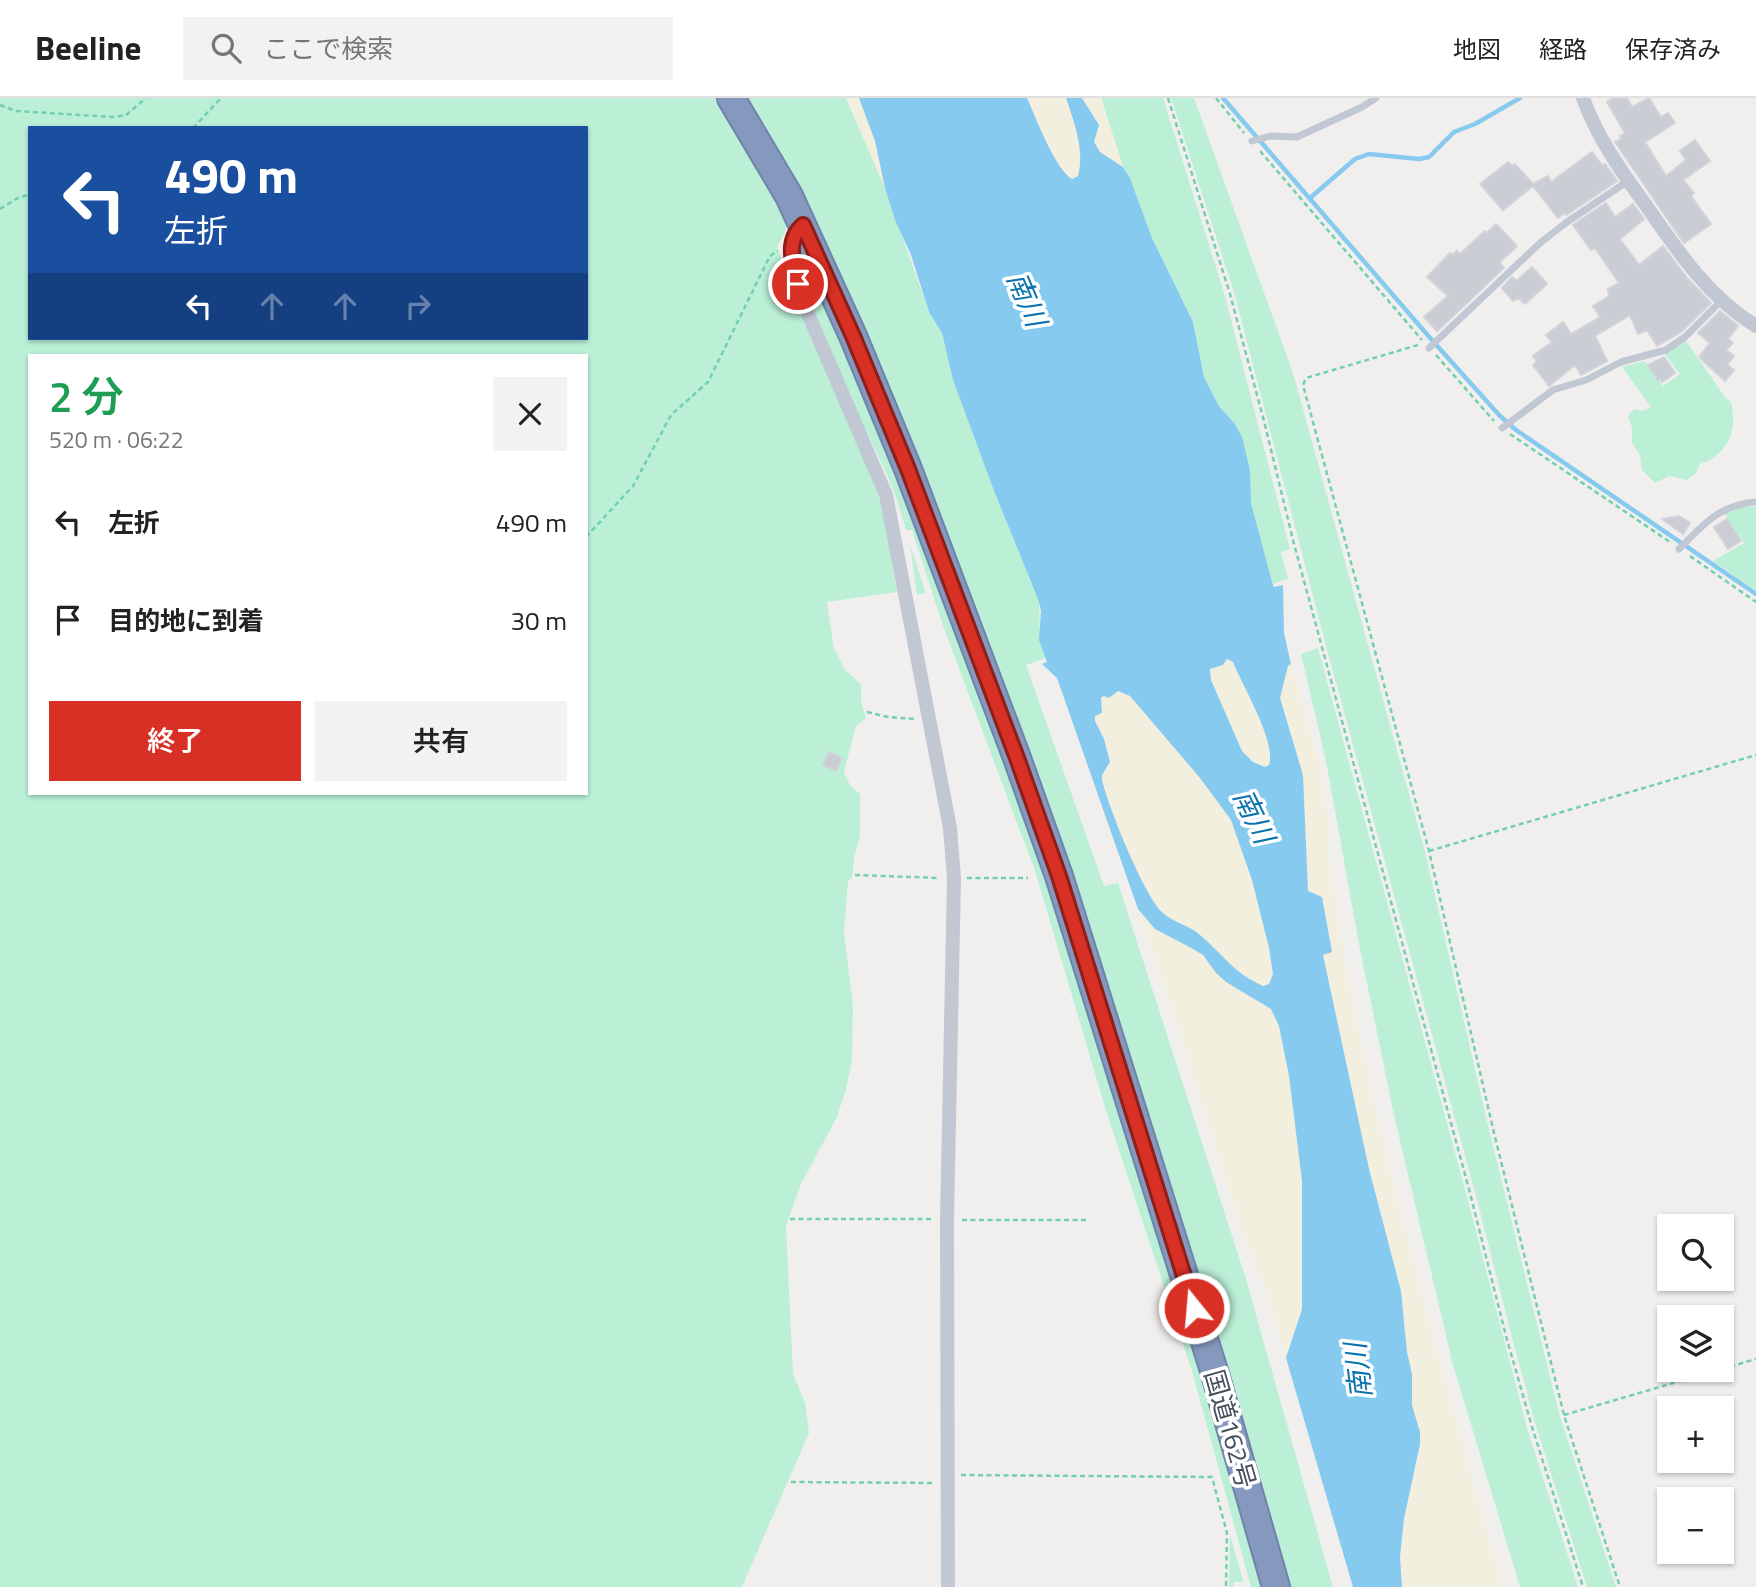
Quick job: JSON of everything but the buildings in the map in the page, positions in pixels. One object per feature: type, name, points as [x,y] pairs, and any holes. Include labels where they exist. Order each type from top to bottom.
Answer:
[{"type":"highway","name":"国道162号","points":[[731,98],[767,155],[797,236],[853,336],[917,494],[1059,876],[1215,1374],[1276,1587]]},
{"type":"street","points":[[1583,98],[1606,148],[1684,258],[1721,301],[1756,326]]},
{"type":"street","points":[[797,236],[798,284],[886,495],[950,828],[954,878],[947,1220],[948,1587]]},
{"type":"lane","points":[[1252,141],[1270,136],[1297,137],[1376,98]]},
{"type":"lane","points":[[1429,348],[1540,243],[1628,181]]},
{"type":"lane","points":[[1502,428],[1544,395],[1559,387],[1586,380],[1621,362],[1666,350],[1685,337],[1721,301]]},
{"type":"lane","points":[[1679,549],[1714,515],[1727,508],[1756,502]]},
{"type":"path","points":[[0,105],[16,111],[114,117],[126,115],[146,98]]},
{"type":"path","points":[[195,126],[221,98]]},
{"type":"path","points":[[1167,98],[1230,294],[1294,544],[1463,1167],[1506,1336],[1583,1587]]},
{"type":"path","points":[[1216,98],[1424,344],[1306,378],[1303,385],[1429,851],[1494,1133],[1564,1415],[1620,1587]]},
{"type":"path","points":[[0,209],[28,195]]},
{"type":"path","points":[[588,535],[632,486],[671,415],[708,382],[770,257],[797,236]]},
{"type":"path","points":[[1429,348],[1502,428],[1756,602]]},
{"type":"path","points":[[867,712],[888,717],[929,718]]},
{"type":"path","points":[[1429,851],[1756,755]]},
{"type":"path","points":[[855,875],[1028,878]]},
{"type":"path","points":[[1734,1366],[1756,1359]]},
{"type":"path","points":[[1564,1415],[1678,1382]]},
{"type":"path","points":[[791,1482],[939,1483],[958,1475],[1212,1477],[1227,1533],[1226,1587]]},
{"type":"green space","points":[[0,98],[721,98],[788,218],[786,230],[777,247],[804,322],[882,505],[897,592],[827,602],[834,649],[846,671],[861,684],[861,701],[866,718],[856,726],[844,772],[850,785],[860,794],[860,836],[852,878],[848,881],[844,933],[853,1006],[852,1059],[846,1090],[836,1119],[801,1184],[786,1226],[793,1374],[805,1403],[809,1433],[742,1587],[0,1587]]},
{"type":"green space","points":[[741,98],[846,98],[885,188],[929,312],[942,333],[953,380],[994,491],[1038,599],[1041,644],[1046,658],[1026,665],[1104,886],[1118,883],[1245,1276],[1333,1587],[1285,1587],[1067,873]]},
{"type":"green space","points":[[1101,98],[1163,98],[1225,296],[1290,549],[1281,552],[1288,579],[1272,584],[1251,503],[1235,424],[1219,406],[1204,377],[1193,322],[1152,238],[1130,178],[1123,167]]},
{"type":"green space","points":[[1171,98],[1194,98],[1294,376],[1425,852],[1490,1134],[1560,1417],[1616,1587],[1587,1587],[1536,1426],[1325,642],[1234,292]]},
{"type":"green space","points":[[801,248],[836,316],[1051,878],[1267,1587],[1251,1587],[1192,1371],[1108,1117],[1035,871],[942,623],[912,530],[906,530],[893,489],[821,330],[801,268]]},
{"type":"green space","points":[[1686,341],[1731,402],[1732,432],[1724,448],[1710,460],[1700,464],[1696,473],[1687,480],[1669,476],[1655,483],[1642,470],[1640,456],[1632,442],[1632,428],[1628,416],[1634,409],[1642,411],[1651,407],[1622,367],[1645,361],[1663,386],[1680,374],[1665,354]]},
{"type":"green space","points":[[1740,507],[1756,507],[1756,591],[1713,561],[1744,543],[1725,514]]},
{"type":"green space","points":[[910,545],[926,593],[917,595]]},
{"type":"green space","points":[[1318,648],[1527,1428],[1578,1587],[1520,1587],[1453,1365],[1393,1111],[1326,761],[1301,654]]},
{"type":"green space","points":[[1230,1534],[1243,1582],[1234,1582],[1233,1587],[1229,1587]]},
{"type":"sand","points":[[846,98],[859,98],[875,141],[885,188]]},
{"type":"sand","points":[[1027,98],[1066,98],[1080,147],[1078,176],[1072,180],[1059,165]]},
{"type":"sand","points":[[1082,98],[1101,98],[1123,167],[1107,159],[1094,143],[1099,124]]},
{"type":"sand","points":[[1227,659],[1233,662],[1268,743],[1269,765],[1265,767],[1246,757],[1242,751],[1211,680],[1210,669],[1223,665]]},
{"type":"sand","points":[[1291,664],[1318,758],[1330,832],[1327,840],[1342,941],[1377,1115],[1416,1273],[1503,1587],[1402,1587],[1400,1579],[1404,1519],[1420,1451],[1420,1432],[1412,1405],[1412,1374],[1401,1291],[1369,1169],[1323,955],[1332,952],[1322,897],[1308,891],[1303,775],[1280,698],[1288,666]]},
{"type":"sand","points":[[1118,691],[1130,696],[1200,778],[1231,820],[1252,880],[1269,948],[1273,974],[1269,984],[1263,986],[1245,976],[1196,932],[1165,915],[1151,899],[1143,884],[1127,850],[1103,784],[1102,775],[1108,767],[1104,739],[1098,730],[1095,716],[1102,713],[1101,699]]},
{"type":"sand","points":[[1138,909],[1146,920],[1165,935],[1203,955],[1239,991],[1271,1010],[1279,1026],[1289,1076],[1302,1181],[1302,1309],[1286,1358],[1265,1287],[1241,1227]]},
{"type":"water","name":"南川","points":[[859,98],[1027,98],[1059,165],[1072,179],[1078,176],[1080,156],[1078,136],[1066,98],[1082,98],[1099,125],[1094,142],[1100,152],[1123,167],[1130,178],[1152,238],[1193,322],[1204,377],[1219,406],[1235,424],[1242,437],[1250,470],[1251,503],[1272,582],[1274,587],[1283,585],[1284,633],[1291,664],[1288,666],[1280,698],[1303,775],[1308,891],[1322,897],[1332,952],[1323,955],[1369,1169],[1401,1291],[1412,1374],[1412,1405],[1420,1432],[1420,1444],[1404,1519],[1400,1557],[1402,1587],[1353,1587],[1286,1358],[1302,1309],[1302,1181],[1289,1076],[1279,1026],[1271,1009],[1226,982],[1203,955],[1155,929],[1138,909],[1057,678],[1042,664],[1047,662],[1039,640],[1041,611],[1038,599],[953,380],[942,333],[929,312],[911,255],[895,220],[875,141]],"holes":[[[1227,659],[1233,662],[1268,743],[1269,765],[1265,767],[1253,762],[1242,751],[1211,680],[1210,669],[1223,665]],[[1118,691],[1130,696],[1200,778],[1231,820],[1252,880],[1269,948],[1273,974],[1269,984],[1263,986],[1243,975],[1196,932],[1163,913],[1146,889],[1119,829],[1102,780],[1110,762],[1095,716],[1102,713],[1101,698],[1109,698]]]},
{"type":"waterway","points":[[1223,98],[1500,416],[1516,430],[1756,594]]},
{"type":"waterway","points":[[1310,198],[1355,159],[1369,154],[1419,159],[1429,157],[1454,132],[1475,124],[1520,98]]},
{"type":"route","points":[[798,284],[791,247],[797,231],[803,225],[908,469],[1017,758],[1059,876],[1194,1308]]}]
